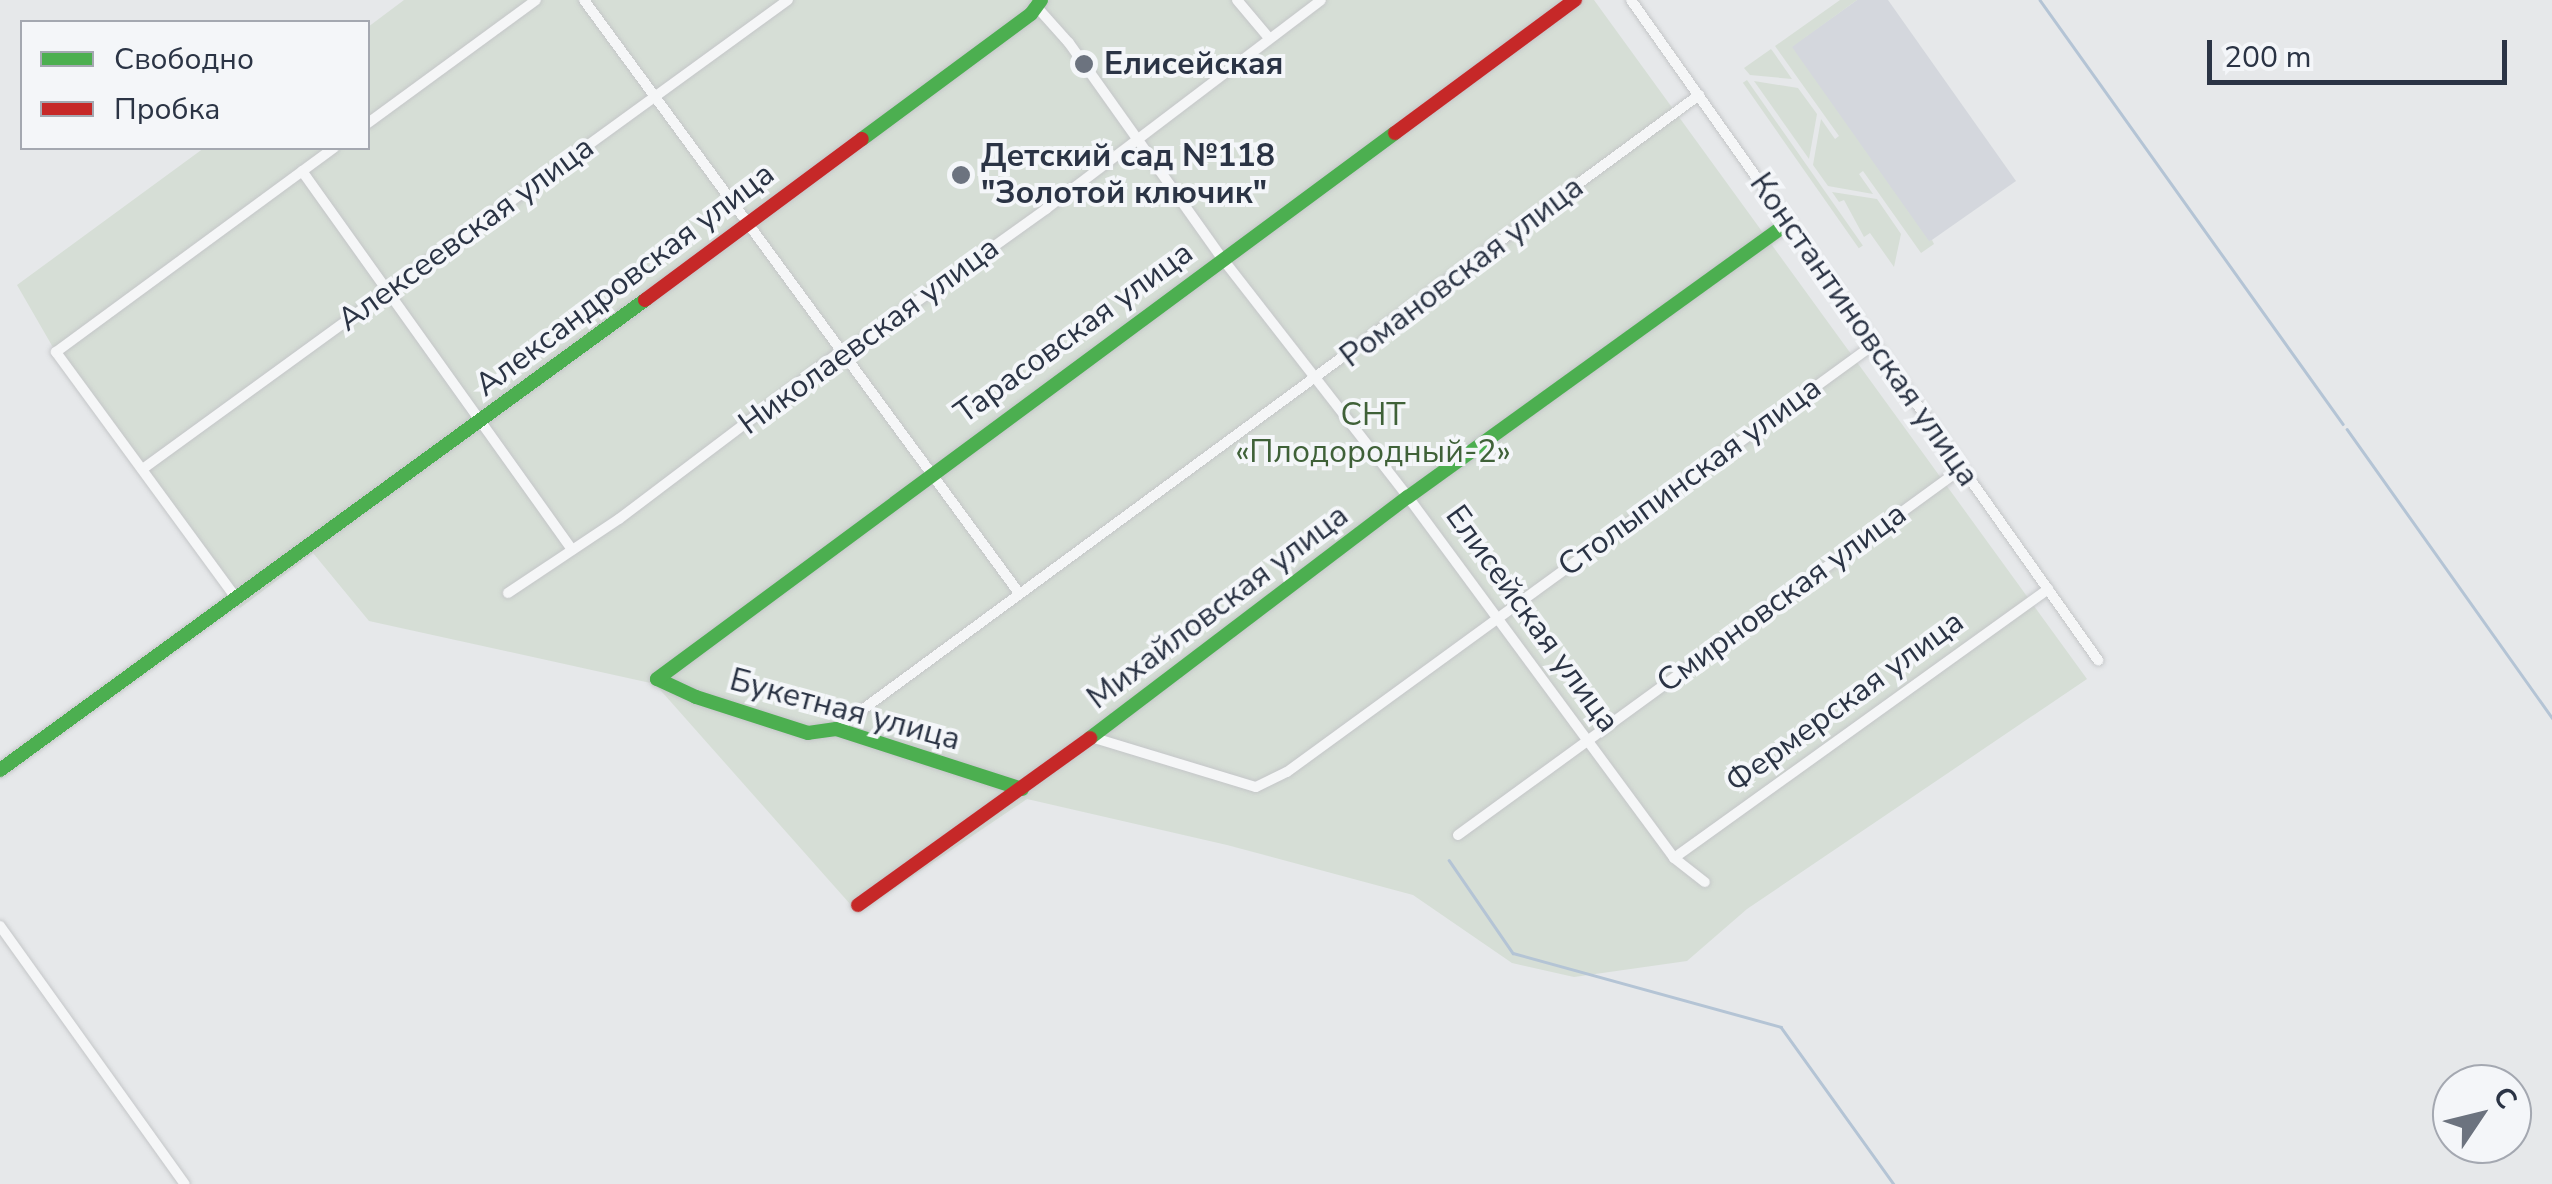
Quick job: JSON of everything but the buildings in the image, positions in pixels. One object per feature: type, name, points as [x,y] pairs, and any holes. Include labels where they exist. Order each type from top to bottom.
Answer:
[{"type":"street","points":[[370,122],[536,0]]},
{"type":"street","points":[[584,0],[1019,594]]},
{"type":"street","name":"Алексеевская улица","points":[[144,468],[788,0]]},
{"type":"street","points":[[1237,0],[1270,38]]},
{"type":"street","name":"Николаевская улица","points":[[508,592],[620,518],[841,351],[852,348],[1046,208],[1321,0]]},
{"type":"street","name":"Тарасовская улица","points":[[657,678],[1575,0]]},
{"type":"street","name":"Константиновская улица","points":[[1631,0],[2098,660]]},
{"type":"street","name":"Елисейская улица","points":[[1036,2],[1138,136],[1222,258],[1408,497],[1674,858],[1706,882]]},
{"type":"street","name":"Александровская улица","points":[[0,770],[481,422],[1031,14],[1036,2]]},
{"type":"street","name":"Романовская улица","points":[[836,729],[1317,380],[1699,96]]},
{"type":"street","points":[[236,598],[56,352],[331,150]]},
{"type":"street","points":[[302,171],[572,549]]},
{"type":"street","name":"Михайловская улица","points":[[1022,790],[1408,497],[1788,222]]},
{"type":"street","name":"Столыпинская улица","points":[[1091,737],[1256,787],[1287,772],[1873,345]]},
{"type":"street","name":"Смирновская улица","points":[[1458,834],[1961,469]]},
{"type":"street","name":"Фермерская улица","points":[[1674,858],[2048,589]]},
{"type":"street","name":"Букетная улица","points":[[657,678],[696,697],[808,733],[836,729],[1022,790]]},
{"type":"street","points":[[858,905],[972,819],[1022,790]]},
{"type":"street","points":[[0,926],[186,1184]]},
{"type":"shaded area","points":[[1857,0],[1888,0],[2016,181],[1929,242],[1791,47]]},
{"type":"green space","name":"СНТ «Плодородный-2»","points":[[404,0],[1594,0],[2087,679],[1747,909],[1687,961],[1574,977],[1512,963],[1413,895],[1227,845],[1027,799],[858,913],[655,684],[369,621],[313,553],[240,608],[62,363],[17,285],[201,150],[370,150],[370,26]]},
{"type":"green space","points":[[1840,0],[1857,0],[1792,47],[1929,241],[1932,240],[1934,244],[1921,253],[1863,171],[1859,174],[1873,194],[1828,186],[1813,165],[1821,119],[1835,139],[1839,136],[1775,46]]},
{"type":"green space","points":[[1771,49],[1792,79],[1750,75],[1744,68]]},
{"type":"green space","points":[[1747,80],[1863,245],[1859,248],[1743,83]]},
{"type":"green space","points":[[1754,81],[1798,88],[1817,114],[1809,159]]},
{"type":"green space","points":[[1832,192],[1877,199],[1901,234],[1894,267],[1870,233],[1864,237],[1844,200],[1839,202]]},
{"type":"waterway","points":[[2040,0],[2343,424]]},
{"type":"waterway","points":[[2347,429],[2552,717]]},
{"type":"waterway","points":[[1449,860],[1513,953],[1781,1027],[1894,1184]]},
{"type":"traffic: fast","points":[[862,139],[1031,14],[1041,0]]},
{"type":"traffic: fast","points":[[1022,789],[836,729],[808,733],[696,697],[657,679],[1395,133]]},
{"type":"traffic: fast","points":[[1090,738],[1408,497],[1788,223]]},
{"type":"traffic: fast","points":[[0,770],[645,300]]},
{"type":"traffic: jam","points":[[1395,133],[1575,0]]},
{"type":"traffic: jam","points":[[645,300],[862,139]]},
{"type":"traffic: jam","points":[[858,905],[1090,738]]},
{"type":"place","name":"Елисейская","points":[[1084,64]]},
{"type":"place","name":"Детский сад №118 \"Золотой ключик\"","points":[[961,175]]}]
